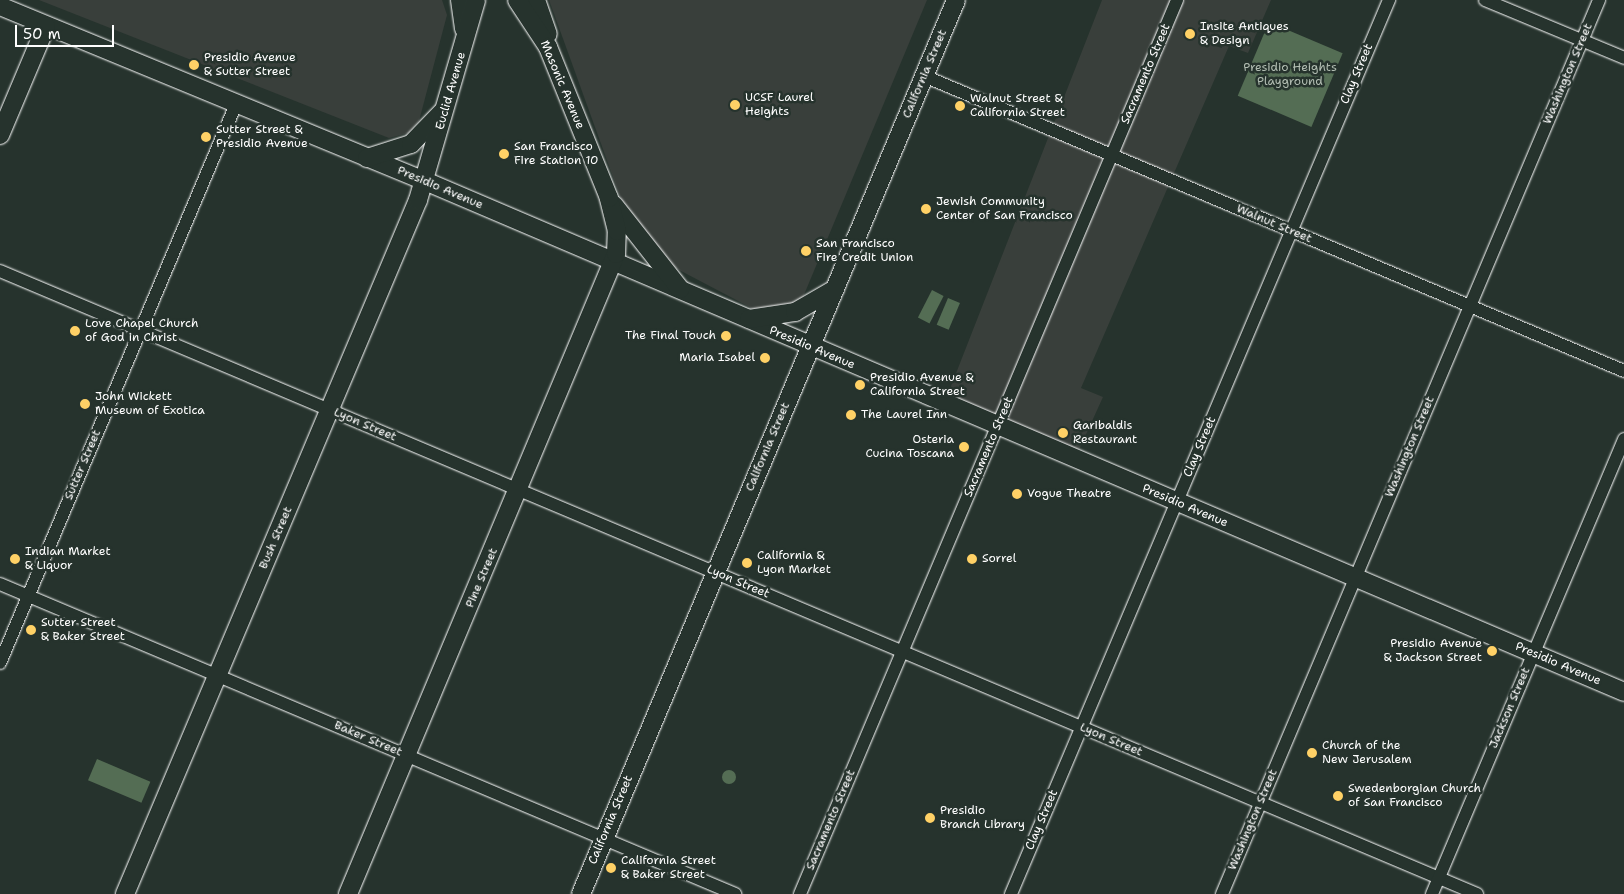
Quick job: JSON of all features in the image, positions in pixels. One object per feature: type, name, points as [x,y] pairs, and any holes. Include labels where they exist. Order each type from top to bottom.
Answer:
[{"type":"main road","points":[[460,0],[464,42]]},
{"type":"main road","name":"Euclid Avenue","points":[[426,181],[476,0]]},
{"type":"main road","name":"Masonic Avenue","points":[[517,0],[548,48],[609,198],[616,231],[614,262]]},
{"type":"main road","points":[[536,0],[548,30],[548,48]]},
{"type":"main road","name":"California Street","points":[[580,894],[956,0]]},
{"type":"main road","name":"Presidio Avenue","points":[[0,6],[426,181],[743,319],[1624,692]]},
{"type":"main road","points":[[0,135],[46,26]]},
{"type":"main road","points":[[367,158],[411,144],[446,107]]},
{"type":"main road","name":"Bush Street","points":[[125,894],[426,181]]},
{"type":"main road","points":[[609,198],[682,292]]},
{"type":"main road","name":"Pine Street","points":[[348,894],[614,262]]},
{"type":"main road","points":[[743,319],[767,318],[795,312],[834,289]]},
{"type":"street","name":"Sacramento Street","points":[[800,894],[1177,0]]},
{"type":"street","name":"Clay Street","points":[[1011,894],[1388,0]]},
{"type":"street","points":[[1485,0],[1624,58]]},
{"type":"street","name":"Washington Street","points":[[1222,894],[1599,0]]},
{"type":"street","name":"Walnut Street","points":[[924,76],[1624,371]]},
{"type":"street","name":"Sutter Street","points":[[0,663],[237,102]]},
{"type":"street","name":"Lyon Street","points":[[0,271],[1477,894]]},
{"type":"street","name":"Jackson Street","points":[[1432,894],[1624,439]]},
{"type":"street","name":"Baker Street","points":[[0,584],[735,894]]},
{"type":"shaded area","points":[[39,0],[442,0],[447,15],[419,121],[408,133],[389,138]]},
{"type":"shaded area","name":"UCSF Laurel Heights","points":[[549,0],[927,0],[801,302],[761,313],[662,261],[625,210]]},
{"type":"shaded area","points":[[1102,0],[1271,0],[1248,53],[1229,46],[1081,388],[1103,397],[1073,463],[944,404]]},
{"type":"green space","name":"Presidio Heights Playground","points":[[1269,22],[1343,53],[1311,127],[1238,96]]},
{"type":"green space","points":[[932,290],[944,296],[930,324],[918,318]]},
{"type":"green space","points":[[948,298],[960,303],[949,330],[937,325]]},
{"type":"green space","points":[[97,759],[150,782],[141,803],[88,780]]},
{"type":"green space","points":[[726,770],[732,770],[736,777],[732,784],[726,784],[722,780],[722,774]]},
{"type":"place","name":"Insite Antiques & Design","points":[[1190,34]]},
{"type":"place","name":"Presidio Avenue & Sutter Street","points":[[194,65]]},
{"type":"place","name":"UCSF Laurel Heights","points":[[735,105]]},
{"type":"place","name":"Walnut Street & California Street","points":[[960,106]]},
{"type":"place","name":"Sutter Street & Presidio Avenue","points":[[206,137]]},
{"type":"place","name":"San Francisco Fire Station 10","points":[[504,154]]},
{"type":"place","name":"Jewish Community Center of San Francisco","points":[[926,209]]},
{"type":"place","name":"San Francisco Fire Credit Union","points":[[806,251]]},
{"type":"place","name":"Love Chapel Church of God in Christ","points":[[75,331]]},
{"type":"place","name":"The Final Touch","points":[[726,336]]},
{"type":"place","name":"Maria Isabel","points":[[765,358]]},
{"type":"place","name":"Presidio Avenue & California Street","points":[[860,385]]},
{"type":"place","name":"John Wickett Museum of Exotica","points":[[85,404]]},
{"type":"place","name":"The Laurel Inn","points":[[851,415]]},
{"type":"place","name":"Garibaldis Restaurant","points":[[1063,433]]},
{"type":"place","name":"Osteria Cucina Toscana","points":[[964,447]]},
{"type":"place","name":"Vogue Theatre","points":[[1017,494]]},
{"type":"place","name":"Indian Market & Liquor","points":[[15,559]]},
{"type":"place","name":"Sorrel","points":[[972,559]]},
{"type":"place","name":"California & Lyon Market","points":[[747,563]]},
{"type":"place","name":"Sutter Street & Baker Street","points":[[31,630]]},
{"type":"place","name":"Presidio Avenue & Jackson Street","points":[[1492,651]]},
{"type":"place","name":"Church of the New Jerusalem","points":[[1312,753]]},
{"type":"place","name":"Swedenborgian Church of San Francisco","points":[[1338,796]]},
{"type":"place","name":"Presidio Branch Library","points":[[930,818]]},
{"type":"place","name":"California Street & Baker Street","points":[[611,868]]}]
